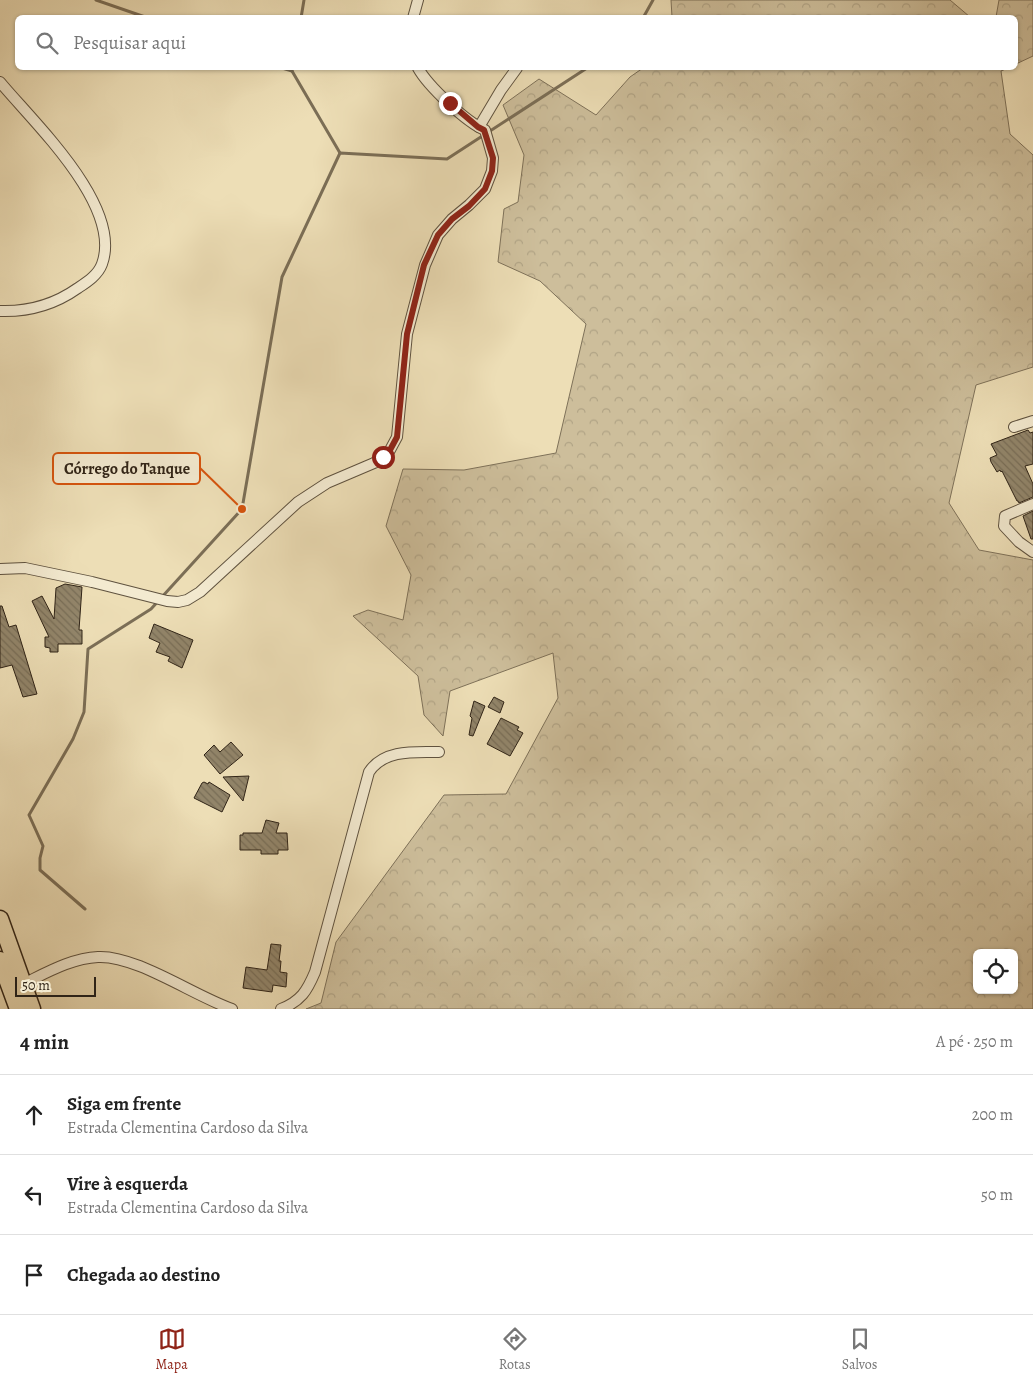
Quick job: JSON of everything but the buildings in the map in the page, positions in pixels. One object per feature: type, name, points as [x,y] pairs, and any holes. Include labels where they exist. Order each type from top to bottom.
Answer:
[{"type":"main road","points":[[0,920],[32,1009]]},
{"type":"main road","points":[[0,960],[18,1009]]},
{"type":"street","points":[[414,15],[418,0]]},
{"type":"street","points":[[0,568],[36,570],[167,601],[178,602],[187,600],[200,592],[298,502],[327,483],[374,463],[390,450],[397,437],[407,334],[424,265],[438,235],[452,219],[469,206],[485,189],[492,171],[493,158],[482,128],[431,85],[420,70]]},
{"type":"street","points":[[482,128],[501,90],[516,70]]},
{"type":"street","points":[[0,82],[69,163],[89,193],[101,221],[105,247],[102,265],[92,279],[75,291],[55,302],[34,309],[0,311]]},
{"type":"street","points":[[1014,427],[1033,421]]},
{"type":"street","points":[[1031,504],[1005,516],[1004,526],[1019,542],[1033,552]]},
{"type":"street","points":[[281,1009],[300,998],[309,987],[315,972],[369,772],[375,763],[398,754],[439,752]]},
{"type":"street","points":[[23,984],[77,960],[98,957],[114,958],[139,966],[217,1004],[232,1009]]},
{"type":"green space","points":[[671,0],[950,0],[968,15],[672,15]]},
{"type":"green space","points":[[999,0],[1033,0],[1033,56],[1018,63],[1018,15],[996,15]]},
{"type":"green space","points":[[640,70],[1003,70],[1001,71],[1010,134],[1033,155],[1033,367],[976,385],[949,503],[979,550],[1033,560],[1033,1009],[306,1009],[321,1003],[336,942],[444,795],[506,794],[558,698],[553,653],[450,691],[443,736],[424,715],[418,676],[353,616],[368,610],[403,620],[411,575],[386,526],[403,469],[464,470],[556,453],[586,324],[540,281],[498,262],[504,209],[518,202],[524,155],[503,105],[539,79],[596,115],[630,77]]},
{"type":"waterway","points":[[96,0],[139,15]]},
{"type":"waterway","points":[[302,15],[304,0]]},
{"type":"waterway","points":[[645,15],[653,0]]},
{"type":"waterway","points":[[292,70],[340,153]]},
{"type":"waterway","points":[[85,909],[40,870],[43,846],[29,815],[73,739],[84,712],[88,649],[151,609],[242,509],[282,277],[340,153],[447,159],[584,70]]},
{"type":"place","name":"Córrego do Tanque","points":[[242,509]]},
{"type":"route","points":[[383,457],[395,443],[397,437],[402,402],[401,385],[407,334],[424,265],[438,235],[452,219],[469,206],[485,189],[492,171],[493,158],[484,130],[450,103]]}]
